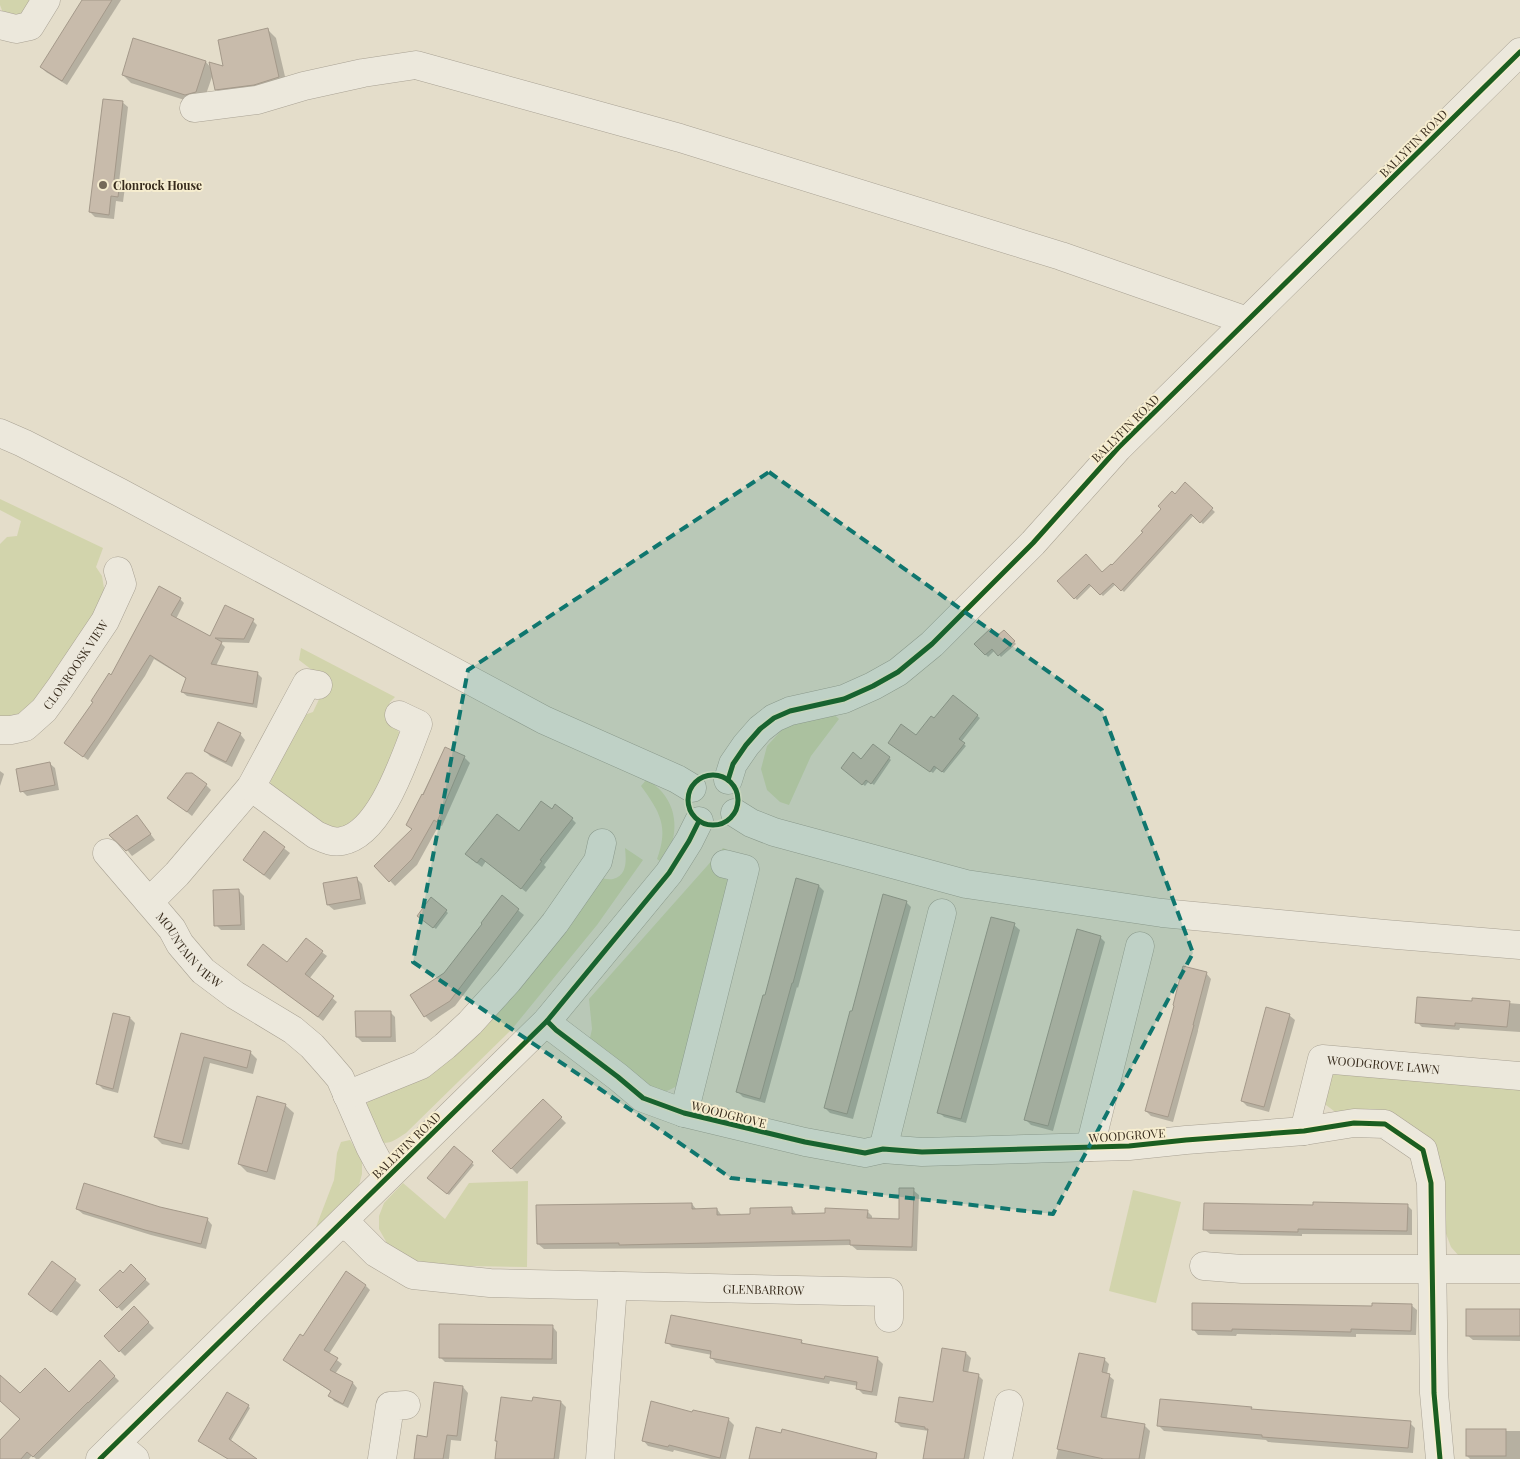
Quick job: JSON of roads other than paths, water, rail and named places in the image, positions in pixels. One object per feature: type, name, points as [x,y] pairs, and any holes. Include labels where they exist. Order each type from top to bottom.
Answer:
[{"type":"street","points":[[0,26],[16,29],[30,26],[46,0]]},
{"type":"street","name":"BALLYFIN ROAD","points":[[728,780],[733,764],[746,745],[774,718],[790,711],[844,699],[873,686],[898,672],[932,644],[1033,543],[1118,448],[1520,52]]},
{"type":"street","points":[[194,108],[258,100],[304,86],[353,75],[416,65],[699,144],[1061,256],[1247,321]]},
{"type":"street","points":[[0,433],[119,492],[544,720],[677,779],[692,788]]},
{"type":"street","name":"CLONROOSK VIEW","points":[[0,730],[20,729],[30,724],[44,710],[105,621],[122,584],[118,572]]},
{"type":"street","name":"MOUNTAIN VIEW","points":[[318,685],[307,683],[251,787],[178,874],[149,902],[203,971],[235,995],[293,1030],[312,1046],[340,1078],[370,1147],[388,1176]]},
{"type":"street","points":[[251,787],[316,835],[336,842],[352,838],[362,831],[383,807],[418,724],[399,715]]},
{"type":"street","points":[[708,776],[722,777],[728,780],[737,791],[738,806],[735,813],[730,820],[715,826],[699,821],[694,816],[688,802],[692,788],[702,778],[708,776]]},
{"type":"street","points":[[735,813],[751,823],[774,832],[966,884],[1162,913],[1520,945]]},
{"type":"street","name":"BALLYFIN ROAD","points":[[117,1454],[388,1176],[547,1021],[624,930],[669,873],[689,842],[699,821]]},
{"type":"street","points":[[107,853],[149,902]]},
{"type":"street","points":[[347,1095],[421,1065],[457,1036],[532,953],[605,857]]},
{"type":"street","name":"WOODGROVE","points":[[684,1113],[745,869],[725,864]]},
{"type":"street","points":[[883,1149],[942,913]]},
{"type":"street","name":"WOODGROVE","points":[[1090,1147],[1140,946]]},
{"type":"street","name":"WOODGROVE","points":[[547,1021],[556,1030],[618,1076],[643,1098],[684,1113],[805,1142],[865,1153],[883,1149],[922,1152],[1129,1146],[1304,1131],[1354,1123],[1385,1124],[1423,1150],[1431,1183],[1434,1393],[1440,1459]]},
{"type":"street","name":"WOODGROVE LAWN","points":[[1304,1131],[1322,1059],[1520,1076]]},
{"type":"street","name":"GLENBARROW","points":[[341,1224],[353,1230],[376,1253],[413,1275],[490,1283],[889,1292],[888,1318]]},
{"type":"street","points":[[1204,1266],[1242,1269],[1520,1269]]},
{"type":"street","points":[[600,1459],[613,1286]]},
{"type":"street","points":[[382,1459],[390,1406],[406,1404]]},
{"type":"street","points":[[998,1459],[1010,1404]]},
{"type":"place","name":"Clonrock House","points":[[103,185]]}]
